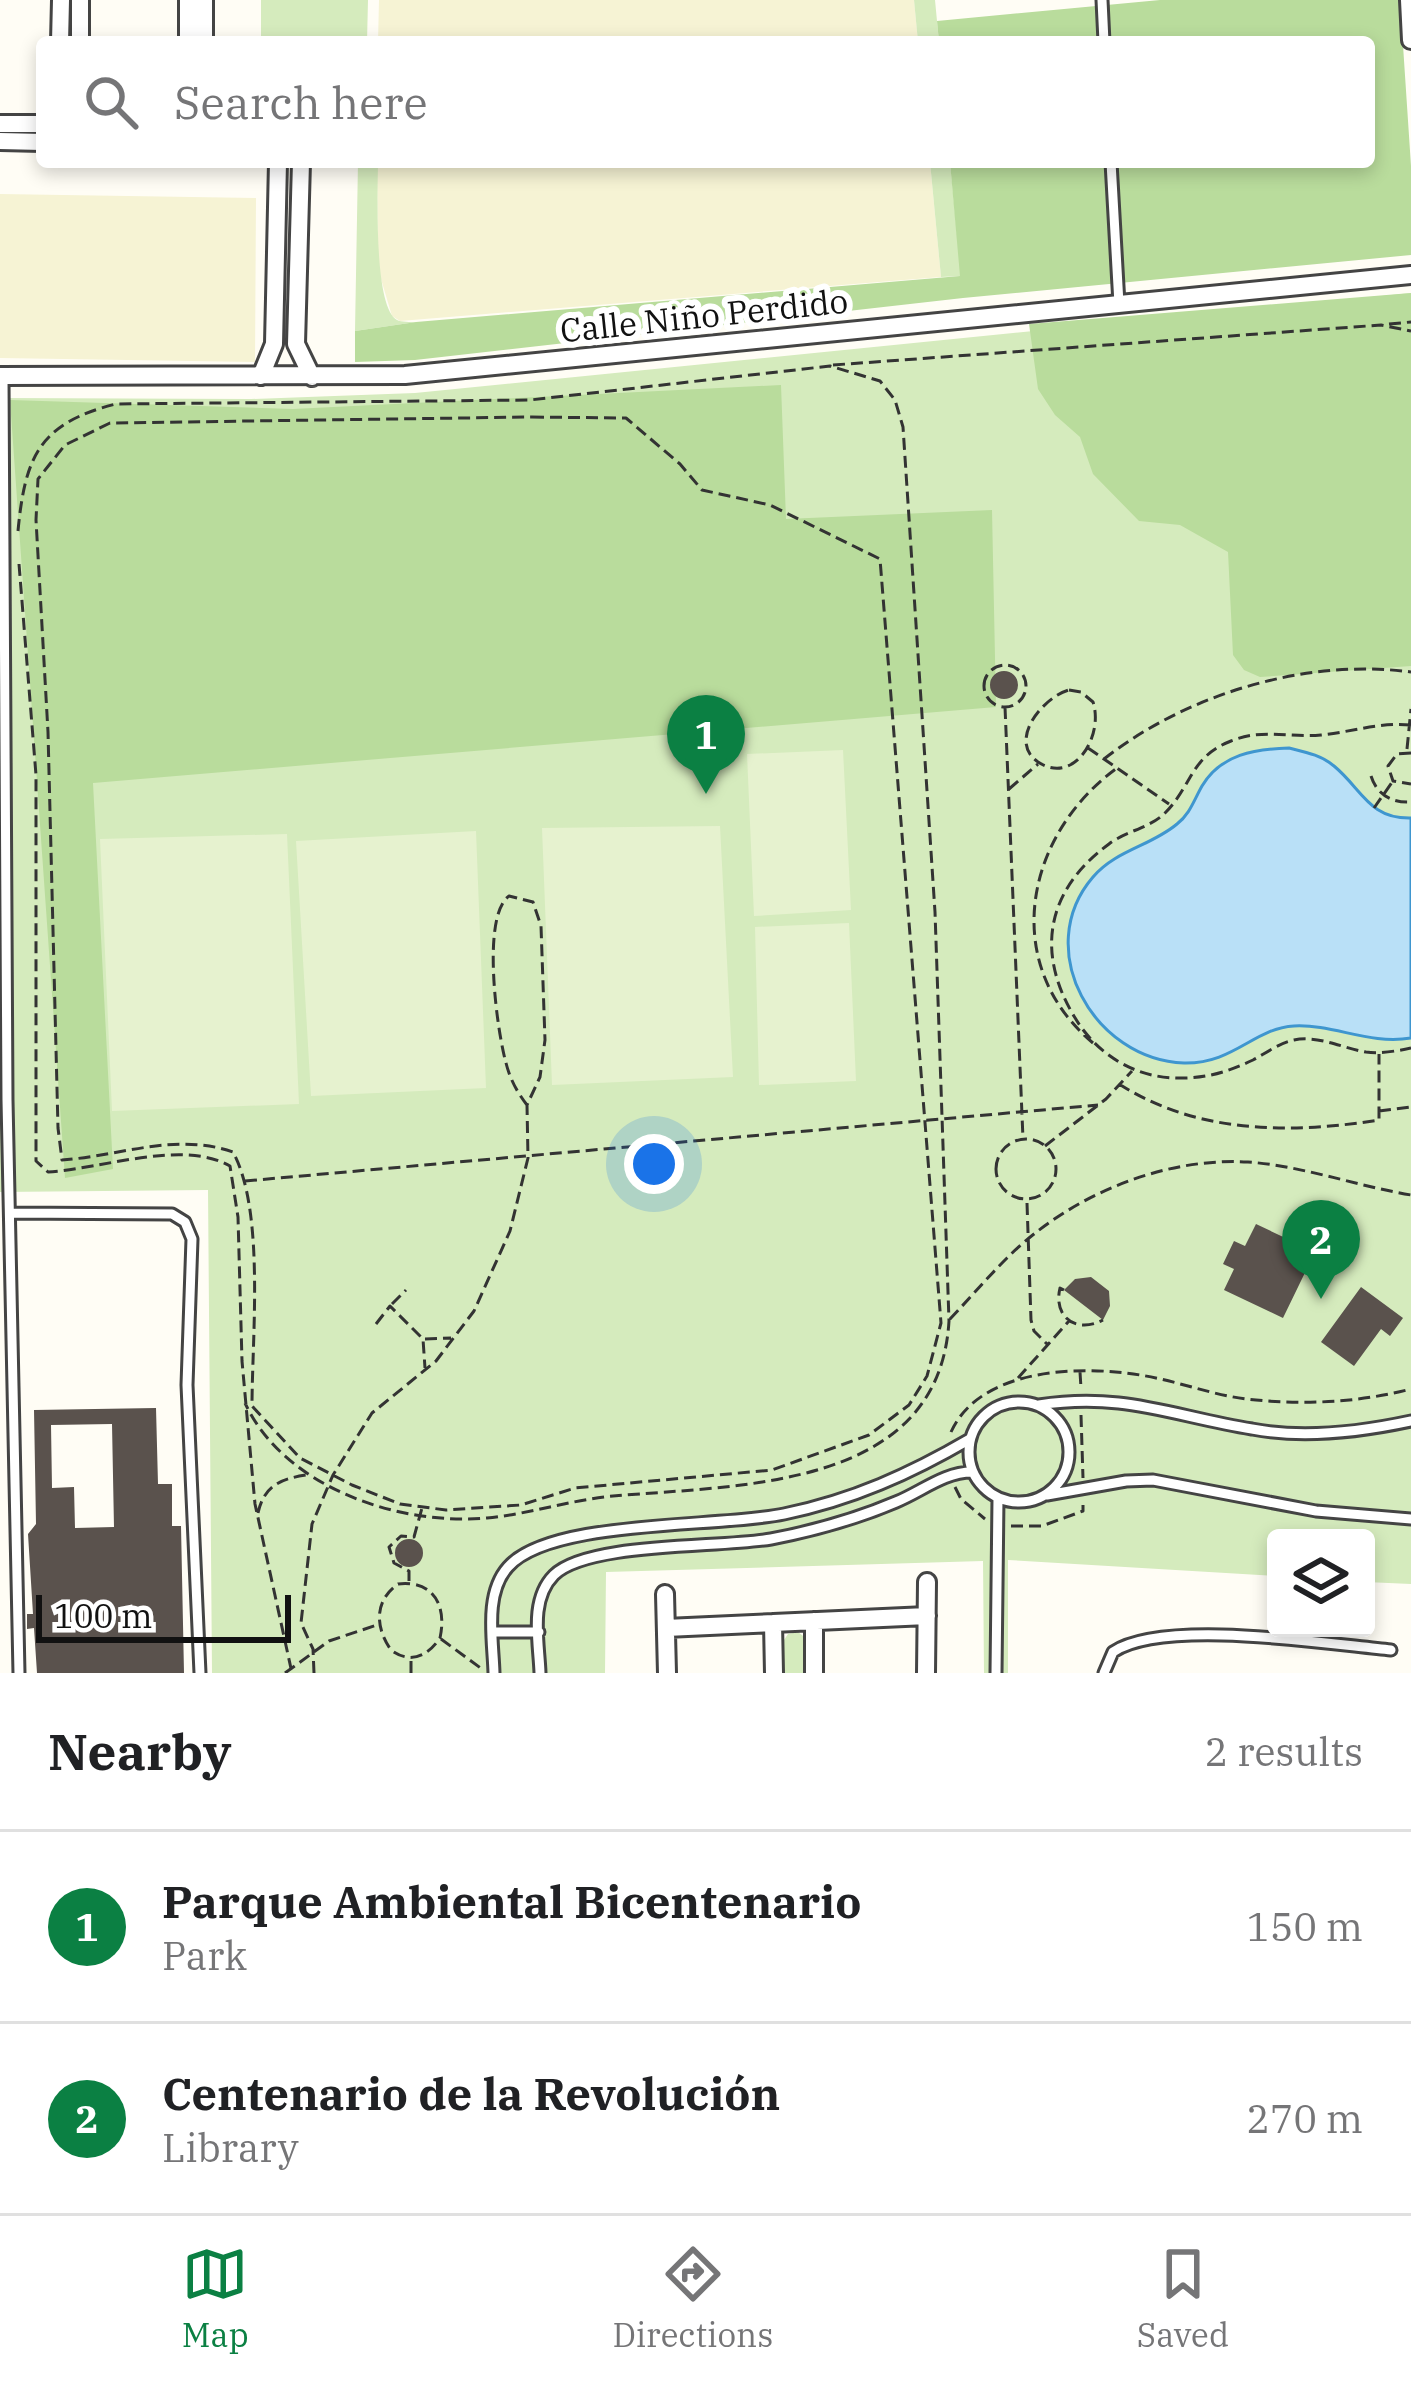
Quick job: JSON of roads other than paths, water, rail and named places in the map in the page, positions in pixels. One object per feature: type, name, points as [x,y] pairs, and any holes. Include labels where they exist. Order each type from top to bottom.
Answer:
[{"type":"street","points":[[60,36],[61,0]]},
{"type":"street","points":[[80,0],[80,36]]},
{"type":"street","points":[[188,0],[188,36]]},
{"type":"street","points":[[204,0],[204,36]]},
{"type":"street","points":[[1408,0],[1411,40]]},
{"type":"street","points":[[0,124],[36,124]]},
{"type":"street","points":[[0,141],[36,142]]},
{"type":"street","points":[[261,376],[274,344],[278,168]]},
{"type":"street","points":[[301,168],[296,344],[312,377]]},
{"type":"street","name":"Calle Niño Perdido","points":[[2,376],[405,375],[1411,275]]},
{"type":"street","points":[[275,323],[296,323]]},
{"type":"street","points":[[926,1673],[927,1582]]},
{"type":"street","points":[[665,1594],[667,1673]]},
{"type":"street","points":[[666,1628],[927,1616]]},
{"type":"street","points":[[814,1621],[814,1673]]},
{"type":"street","points":[[773,1623],[774,1673]]},
{"type":"lane","points":[[1102,0],[1105,36]]},
{"type":"lane","points":[[1111,168],[1119,304]]},
{"type":"lane","points":[[2,376],[19,1673]]},
{"type":"lane","points":[[10,1213],[172,1214],[185,1222],[192,1239],[187,1384],[200,1673]]},
{"type":"lane","points":[[1039,1406],[1081,1400],[1150,1405],[1255,1430],[1289,1433],[1363,1430],[1411,1421]]},
{"type":"lane","points":[[1048,1495],[1067,1471],[1069,1440],[1052,1413],[1022,1401],[1005,1403],[978,1423],[970,1439],[972,1472],[998,1498],[1032,1502],[1126,1480],[1167,1481],[1316,1511],[1411,1519]]},
{"type":"lane","points":[[491,1673],[492,1611],[499,1581],[507,1568],[534,1548],[593,1533],[782,1514],[893,1481],[970,1439]]},
{"type":"lane","points":[[540,1673],[539,1600],[567,1565],[601,1554],[708,1547],[809,1531],[893,1504],[950,1475],[972,1472]]},
{"type":"lane","points":[[996,1673],[998,1498]]},
{"type":"lane","points":[[0,1574],[16,1573]]},
{"type":"lane","points":[[493,1632],[539,1632]]},
{"type":"lane","points":[[1104,1673],[1113,1652],[1150,1636],[1391,1650]]},
{"type":"water","points":[[1289,748],[1329,762],[1385,814],[1411,818],[1411,1038],[1381,1039],[1294,1026],[1267,1033],[1217,1058],[1184,1063],[1152,1057],[1123,1043],[1099,1022],[1071,967],[1068,936],[1075,906],[1102,868],[1181,820],[1219,767],[1252,752]]},
{"type":"place","name":"Parque Ambiental Bicentenario","points":[[706,794]]},
{"type":"place","name":"Centenario de la Revolución","points":[[1321,1299]]}]
